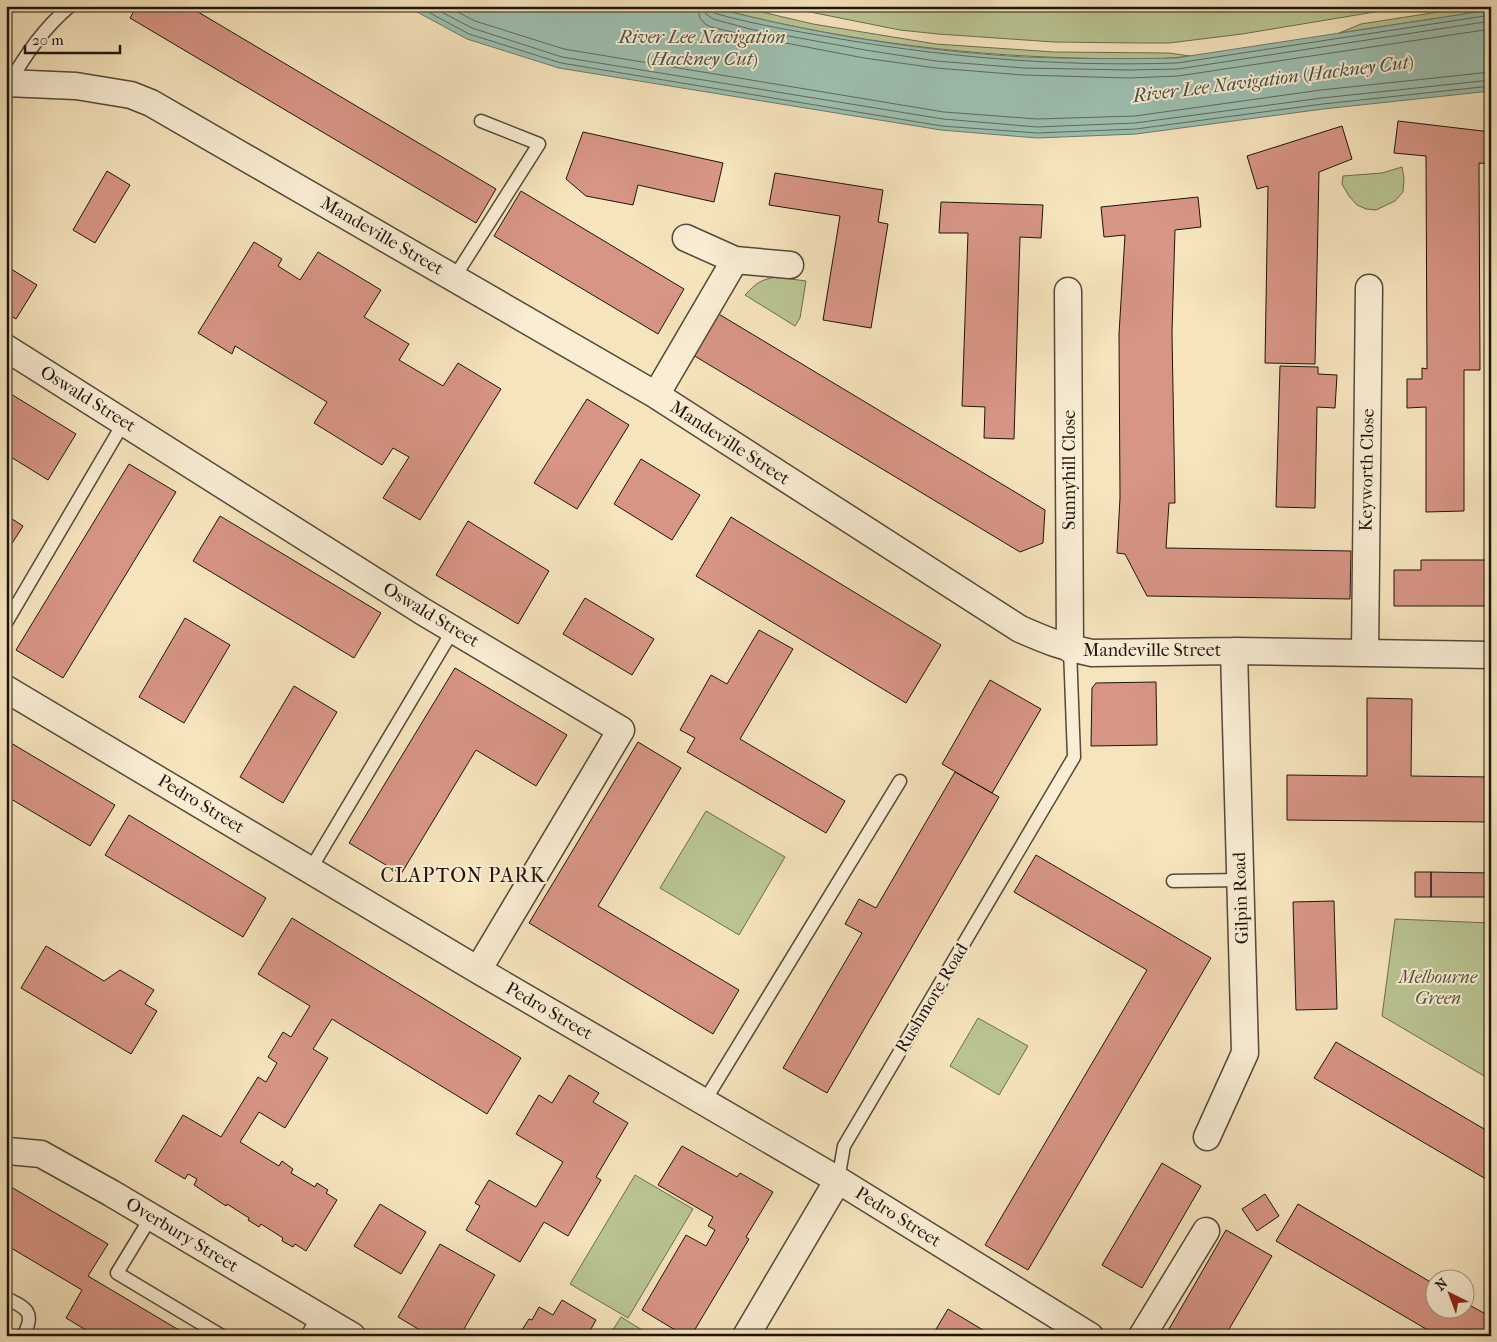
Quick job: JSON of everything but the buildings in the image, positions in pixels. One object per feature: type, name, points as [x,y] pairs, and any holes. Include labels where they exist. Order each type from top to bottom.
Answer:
[{"type":"street","name":"Mandeville Street","points":[[8,83],[76,86],[131,95],[151,102],[656,395],[1020,628],[1050,642],[1070,649],[1092,652],[1234,651],[1491,654]]},
{"type":"street","points":[[686,238],[735,260],[790,265]]},
{"type":"street","points":[[656,395],[735,260]]},
{"type":"street","name":"Keyworth Close","points":[[1365,653],[1369,288]]},
{"type":"street","name":"Sunnyhill Close","points":[[1068,291],[1070,649]]},
{"type":"street","name":"Oswald Street","points":[[6,348],[454,630],[621,730],[478,970]]},
{"type":"street","name":"Gilpin Road","points":[[1207,1137],[1245,1053],[1234,651]]},
{"type":"street","name":"Pedro Street","points":[[6,689],[478,970],[838,1180],[1090,1336]]},
{"type":"street","name":"Overbury Street","points":[[6,1152],[41,1154],[151,1217],[312,1326],[352,1336]]},
{"type":"street","name":"Rushmore Road","points":[[746,1336],[838,1180]]},
{"type":"street","points":[[1142,1336],[1206,1231]]},
{"type":"lane","points":[[8,83],[32,46],[56,18],[69,7]]},
{"type":"lane","points":[[454,278],[539,144],[481,121]]},
{"type":"lane","points":[[6,623],[124,422]]},
{"type":"lane","points":[[310,870],[454,630]]},
{"type":"lane","name":"Rushmore Road","points":[[838,1180],[844,1146],[1074,757],[1070,649]]},
{"type":"lane","points":[[704,1102],[900,781]]},
{"type":"lane","points":[[1174,881],[1241,880]]},
{"type":"lane","points":[[151,1217],[117,1273],[222,1336]]},
{"type":"lane","points":[[6,1298],[22,1306],[28,1313],[30,1319],[23,1336]]},
{"type":"green space","points":[[707,6],[736,6],[813,24],[936,44],[1054,52],[1169,53],[1190,56],[1148,59],[1077,58],[937,49],[844,36]]},
{"type":"green space","points":[[780,6],[1411,6],[1242,34],[1169,43],[1139,43],[1054,42],[938,34],[900,30]]},
{"type":"green space","points":[[1477,6],[1491,6],[1491,10],[1339,33],[1361,24]]},
{"type":"green space","points":[[1402,167],[1404,178],[1403,192],[1395,201],[1376,210],[1366,209],[1357,205],[1342,184],[1343,176],[1382,173]]},
{"type":"green space","points":[[777,277],[806,281],[800,318],[795,326],[745,295],[760,282]]},
{"type":"green space","points":[[706,811],[785,857],[739,935],[660,888]]},
{"type":"green space","name":"Melbourne Green","points":[[1395,919],[1491,923],[1491,1080],[1382,1016]]},
{"type":"green space","points":[[978,1018],[1028,1046],[999,1095],[950,1066]]},
{"type":"green space","points":[[635,1175],[693,1209],[628,1318],[570,1284]]},
{"type":"green space","points":[[621,1317],[652,1336],[609,1336]]},
{"type":"water","name":"River Lee Navigation (Hackney Cut)","points":[[406,6],[707,6],[785,25],[905,45],[1025,57],[1100,59],[1176,58],[1491,10],[1491,91],[1323,109],[1136,134],[1037,138],[941,130],[559,68],[467,39]]},
{"type":"district","name":"CLAPTON PARK","points":[[463,875]]}]
